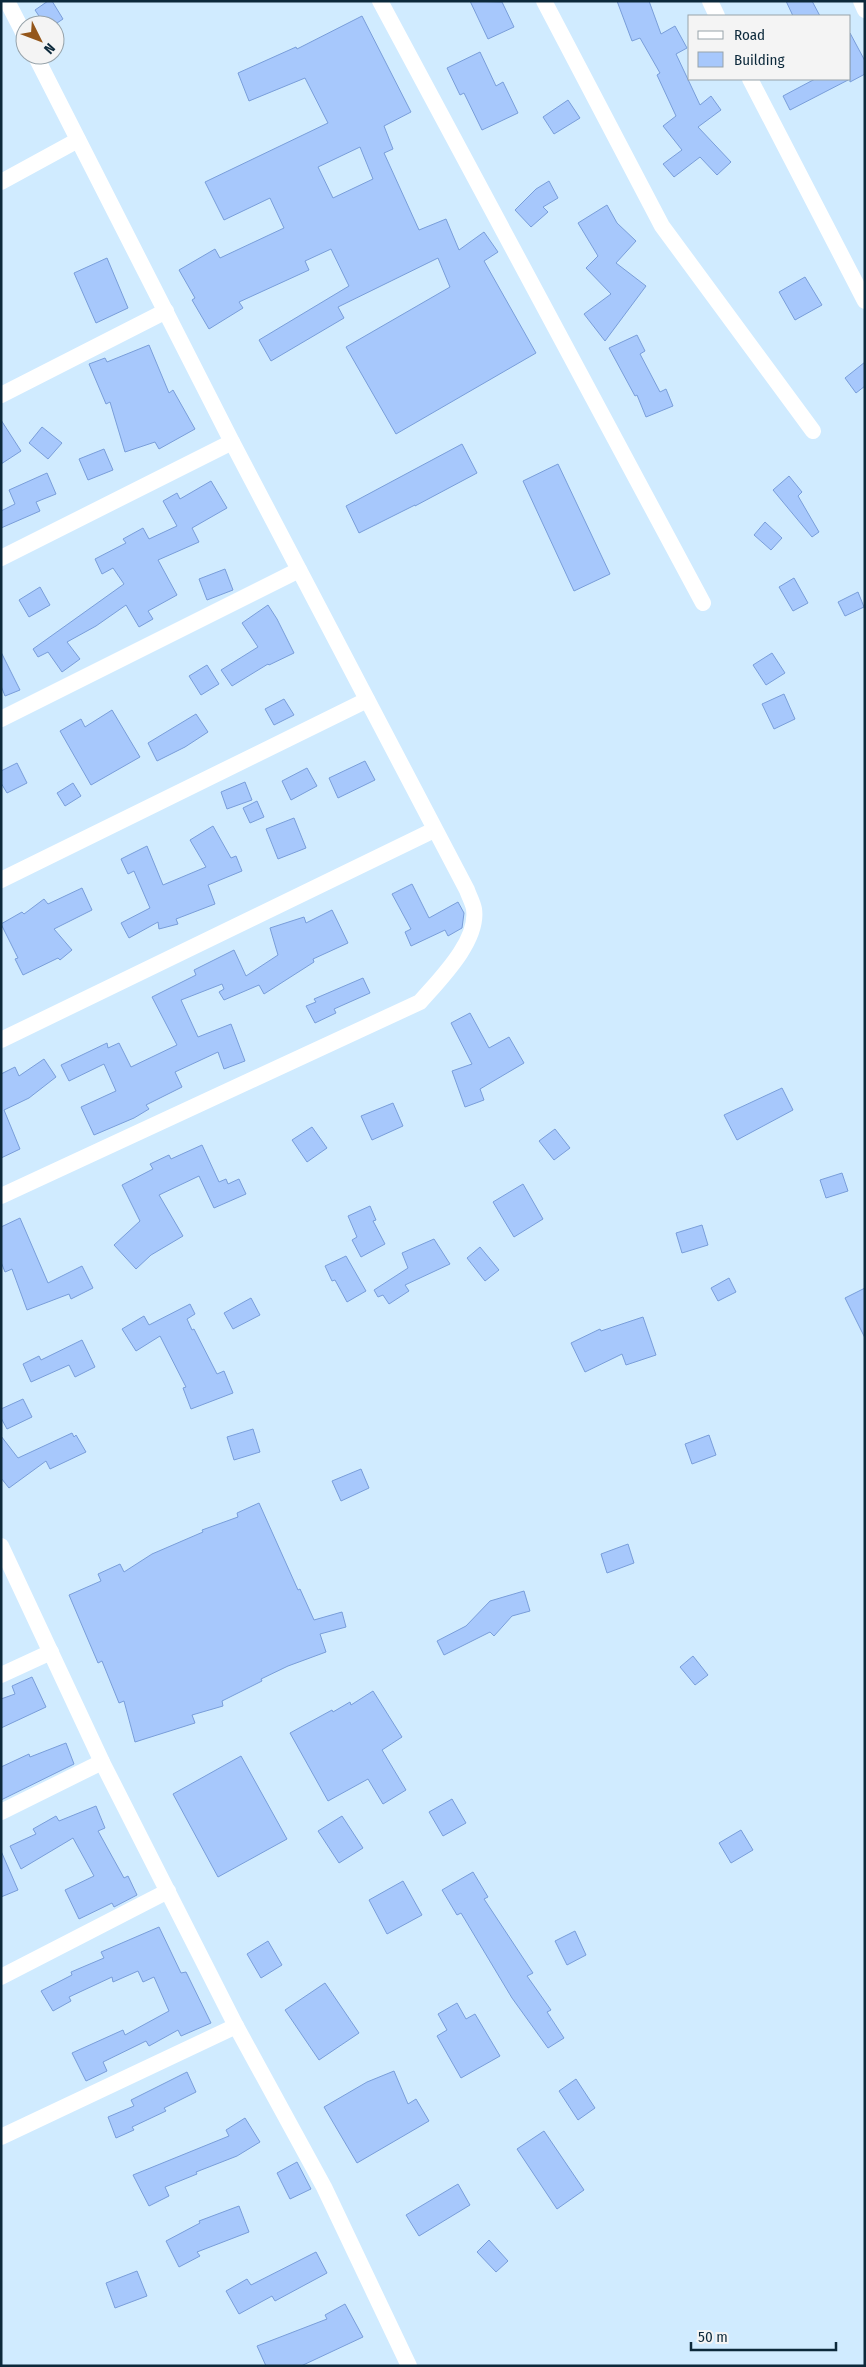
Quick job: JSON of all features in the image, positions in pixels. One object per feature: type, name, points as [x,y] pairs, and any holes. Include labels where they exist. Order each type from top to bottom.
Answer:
[{"type":"street","points":[[380,1],[703,603]]},
{"type":"street","points":[[544,1],[662,226],[813,431]]},
{"type":"street","points":[[710,1],[717,15]]},
{"type":"street","points":[[861,1],[865,10]]},
{"type":"street","points":[[6,3],[15,19]]},
{"type":"street","points":[[1,1196],[420,1002],[450,967],[470,936],[474,909],[467,890],[232,442],[39,65]]},
{"type":"street","points":[[751,80],[865,301]]},
{"type":"street","points":[[1,182],[78,140]]},
{"type":"street","points":[[1,395],[166,311]]},
{"type":"street","points":[[1,558],[232,442]]},
{"type":"street","points":[[1,719],[299,570]]},
{"type":"street","points":[[1,880],[367,700]]},
{"type":"street","points":[[1,1040],[434,830]]},
{"type":"street","points":[[1,1546],[102,1762],[236,2026],[324,2187],[409,2366]]},
{"type":"street","points":[[1,1675],[51,1652]]},
{"type":"street","points":[[1,1812],[102,1762]]},
{"type":"street","points":[[1,1977],[168,1891]]},
{"type":"street","points":[[1,2137],[236,2026]]},
{"type":"building","points":[[48,1],[52,1],[61,15],[38,15],[35,10]]},
{"type":"building","points":[[470,1],[502,2],[514,27],[488,39]]},
{"type":"building","points":[[617,1],[649,1],[661,34],[675,26],[687,48],[676,54],[700,105],[711,96],[721,110],[698,127],[731,162],[717,175],[700,157],[674,177],[663,164],[682,150],[663,126],[676,116],[657,75],[660,73],[640,38],[632,41]]},
{"type":"building","points":[[786,1],[812,1],[819,15],[793,15]]},
{"type":"building","points":[[362,16],[411,112],[384,126],[393,149],[384,153],[419,230],[446,219],[459,250],[484,232],[498,252],[484,261],[536,353],[396,434],[346,347],[450,287],[438,258],[338,307],[344,318],[271,361],[259,340],[349,286],[331,249],[305,261],[309,270],[239,302],[243,308],[209,329],[192,300],[195,298],[179,270],[215,249],[220,258],[284,228],[270,198],[224,220],[205,182],[328,123],[305,78],[249,101],[238,73],[296,47],[297,49]],"holes":[[[360,147],[373,179],[333,198],[318,167]]]},
{"type":"building","points":[[851,35],[865,61],[865,74],[850,82]]},
{"type":"building","points":[[480,52],[496,86],[503,82],[518,113],[482,130],[464,93],[460,95],[447,68]]},
{"type":"building","points":[[813,80],[848,80],[790,110],[783,96]]},
{"type":"building","points":[[568,100],[580,118],[554,134],[543,117]]},
{"type":"building","points":[[549,181],[558,198],[543,207],[548,212],[531,227],[515,210],[536,189]]},
{"type":"building","points":[[607,205],[617,223],[636,241],[616,263],[646,286],[605,341],[584,314],[611,294],[586,268],[598,256],[578,223]]},
{"type":"building","points":[[107,258],[128,308],[96,323],[74,273]]},
{"type":"building","points":[[805,277],[822,305],[795,320],[779,292]]},
{"type":"building","points":[[637,335],[645,351],[640,354],[660,392],[666,389],[673,406],[646,417],[637,395],[635,396],[609,348]]},
{"type":"building","points":[[149,345],[169,393],[173,390],[195,429],[159,449],[155,442],[125,452],[110,402],[106,404],[89,364],[105,358],[107,362]]},
{"type":"building","points":[[865,362],[865,386],[856,393],[845,378]]},
{"type":"building","points":[[1,420],[21,451],[1,464]]},
{"type":"building","points":[[42,427],[62,443],[48,459],[29,443]]},
{"type":"building","points":[[462,444],[477,473],[359,533],[346,506]]},
{"type":"building","points":[[104,449],[113,470],[88,480],[79,459]]},
{"type":"building","points":[[558,464],[610,574],[574,591],[523,481]]},
{"type":"building","points":[[47,473],[56,494],[36,502],[40,511],[1,528],[1,511],[15,504],[9,490]]},
{"type":"building","points":[[789,476],[802,492],[798,496],[819,532],[812,537],[773,490]]},
{"type":"building","points":[[211,481],[227,508],[192,528],[199,542],[158,560],[177,595],[148,611],[153,619],[139,627],[126,605],[96,626],[67,642],[80,659],[62,672],[48,652],[38,657],[33,649],[124,584],[113,568],[102,574],[95,559],[126,543],[123,539],[143,528],[149,539],[177,526],[163,501],[177,493],[180,499]]},
{"type":"building","points":[[765,522],[782,538],[771,550],[754,535]]},
{"type":"building","points":[[225,569],[233,590],[207,600],[199,579]]},
{"type":"building","points":[[794,578],[808,603],[793,611],[779,587]]},
{"type":"building","points":[[40,587],[50,605],[29,617],[19,600]]},
{"type":"building","points":[[858,592],[864,607],[845,616],[838,602]]},
{"type":"building","points":[[268,605],[294,653],[268,664],[232,686],[221,670],[258,647],[242,623]]},
{"type":"building","points":[[1,652],[20,690],[5,696],[1,686]]},
{"type":"building","points":[[772,653],[785,673],[766,685],[753,665]]},
{"type":"building","points":[[207,665],[219,684],[201,695],[189,676]]},
{"type":"building","points":[[784,694],[795,719],[774,729],[762,704]]},
{"type":"building","points":[[284,699],[294,715],[274,725],[265,709]]},
{"type":"building","points":[[112,710],[140,757],[91,785],[60,731],[81,719],[85,727]]},
{"type":"building","points":[[196,714],[208,732],[185,747],[157,761],[148,743]]},
{"type":"building","points":[[365,761],[375,780],[338,798],[329,778]]},
{"type":"building","points":[[17,763],[27,783],[7,793],[1,783],[1,771]]},
{"type":"building","points":[[307,768],[317,786],[291,800],[282,781]]},
{"type":"building","points":[[245,782],[252,800],[227,809],[221,792]]},
{"type":"building","points":[[73,783],[81,796],[65,806],[57,793]]},
{"type":"building","points":[[257,801],[264,817],[250,823],[243,808]]},
{"type":"building","points":[[294,818],[306,848],[278,859],[266,829]]},
{"type":"building","points":[[213,826],[231,858],[236,856],[242,871],[208,885],[215,904],[176,919],[178,924],[159,929],[158,922],[129,938],[121,923],[150,908],[134,871],[128,874],[121,859],[147,846],[163,885],[206,867],[190,840]]},
{"type":"building","points":[[412,884],[429,918],[458,902],[464,913],[462,928],[448,936],[445,930],[411,946],[405,932],[411,929],[392,894]]},
{"type":"building","points":[[82,888],[92,910],[54,929],[72,950],[60,960],[58,958],[23,975],[15,959],[18,958],[1,924],[22,912],[24,914],[44,899],[48,904]]},
{"type":"building","points":[[332,910],[348,943],[313,959],[314,962],[264,994],[259,985],[224,1000],[219,992],[224,989],[222,984],[181,1000],[198,1037],[231,1024],[245,1061],[224,1069],[218,1052],[175,1072],[182,1087],[146,1105],[149,1109],[134,1118],[94,1135],[81,1107],[116,1091],[104,1064],[69,1081],[61,1065],[107,1043],[108,1048],[119,1043],[131,1067],[177,1045],[152,997],[196,975],[194,970],[234,950],[246,976],[278,955],[270,928],[304,917],[306,923]]},
{"type":"building","points":[[363,978],[370,993],[334,1009],[336,1013],[315,1023],[306,1006],[316,1002],[314,999]]},
{"type":"building","points":[[470,1013],[489,1048],[509,1037],[524,1063],[480,1089],[484,1100],[465,1107],[452,1071],[472,1064],[451,1023]]},
{"type":"building","points":[[44,1059],[56,1077],[29,1098],[4,1110],[20,1149],[1,1158],[1,1074],[15,1067],[19,1076]]},
{"type":"building","points":[[782,1088],[793,1110],[737,1140],[724,1115]]},
{"type":"building","points":[[393,1103],[403,1126],[372,1140],[361,1116]]},
{"type":"building","points":[[312,1127],[327,1148],[307,1162],[292,1140]]},
{"type":"building","points":[[555,1129],[570,1148],[554,1160],[539,1141]]},
{"type":"building","points":[[202,1145],[219,1182],[226,1179],[228,1184],[239,1179],[246,1194],[214,1208],[199,1176],[159,1195],[183,1236],[151,1255],[136,1269],[114,1245],[140,1221],[122,1185],[153,1169],[150,1164],[169,1155],[171,1159]]},
{"type":"building","points":[[842,1173],[848,1191],[826,1198],[820,1180]]},
{"type":"building","points":[[523,1184],[543,1219],[514,1237],[493,1202]]},
{"type":"building","points":[[370,1206],[376,1220],[373,1221],[385,1244],[361,1257],[352,1240],[357,1237],[348,1216]]},
{"type":"building","points":[[20,1218],[48,1283],[82,1266],[93,1288],[71,1299],[69,1294],[27,1310],[12,1269],[5,1272],[1,1262],[1,1227]]},
{"type":"building","points":[[702,1225],[708,1245],[682,1253],[676,1233]]},
{"type":"building","points":[[434,1239],[450,1264],[405,1285],[409,1291],[389,1304],[383,1295],[378,1297],[374,1290],[408,1268],[402,1253]]},
{"type":"building","points":[[480,1247],[499,1270],[485,1281],[467,1258]]},
{"type":"building","points":[[346,1256],[366,1291],[347,1302],[335,1280],[332,1281],[325,1266]]},
{"type":"building","points":[[729,1278],[736,1292],[718,1301],[711,1288]]},
{"type":"building","points":[[865,1288],[865,1338],[845,1298]]},
{"type":"building","points":[[251,1298],[260,1315],[233,1329],[224,1313]]},
{"type":"building","points":[[190,1304],[195,1314],[187,1319],[192,1330],[194,1329],[217,1374],[224,1371],[233,1393],[191,1409],[183,1388],[186,1387],[160,1336],[136,1351],[122,1329],[144,1316],[149,1325]]},
{"type":"building","points":[[643,1317],[656,1355],[626,1365],[622,1354],[585,1372],[571,1343],[600,1329],[601,1331]]},
{"type":"building","points":[[82,1340],[95,1367],[75,1377],[69,1365],[31,1382],[23,1364],[39,1356],[41,1360]]},
{"type":"building","points":[[23,1399],[32,1417],[7,1429],[1,1418],[1,1409]]},
{"type":"building","points":[[253,1429],[260,1452],[234,1460],[227,1437]]},
{"type":"building","points":[[72,1433],[74,1437],[76,1435],[86,1452],[50,1469],[46,1461],[9,1488],[1,1478],[1,1436],[18,1458]]},
{"type":"building","points":[[709,1435],[716,1455],[692,1464],[685,1444]]},
{"type":"building","points":[[361,1469],[369,1488],[341,1501],[332,1481]]},
{"type":"building","points":[[259,1503],[298,1590],[300,1589],[314,1620],[342,1612],[346,1627],[320,1634],[326,1652],[288,1666],[261,1679],[262,1681],[222,1701],[223,1706],[192,1715],[195,1723],[135,1742],[124,1701],[119,1703],[102,1661],[98,1663],[69,1595],[101,1581],[98,1574],[120,1564],[124,1572],[152,1554],[203,1532],[202,1530],[238,1517],[237,1513]]},
{"type":"building","points":[[628,1544],[634,1563],[607,1573],[601,1554]]},
{"type":"building","points":[[524,1591],[530,1611],[512,1616],[494,1636],[490,1632],[444,1655],[437,1641],[466,1626],[490,1601]]},
{"type":"building","points":[[693,1656],[708,1675],[695,1685],[680,1667]]},
{"type":"building","points":[[32,1677],[46,1707],[1,1728],[1,1699],[15,1694],[12,1686]]},
{"type":"building","points":[[373,1691],[402,1737],[382,1750],[406,1790],[383,1804],[368,1779],[328,1801],[290,1733],[332,1710],[333,1712],[350,1702],[351,1705]]},
{"type":"building","points":[[66,1743],[74,1764],[1,1800],[1,1767],[29,1754],[30,1757]]},
{"type":"building","points":[[241,1756],[287,1839],[218,1877],[173,1794]]},
{"type":"building","points":[[452,1799],[466,1823],[443,1836],[429,1812]]},
{"type":"building","points":[[96,1806],[105,1828],[98,1831],[124,1878],[128,1876],[137,1895],[114,1907],[112,1903],[79,1919],[65,1890],[94,1876],[73,1838],[21,1869],[10,1846],[36,1834],[33,1829],[56,1816],[59,1821]]},
{"type":"building","points":[[342,1816],[363,1848],[339,1863],[318,1831]]},
{"type":"building","points":[[741,1830],[753,1850],[731,1863],[719,1843]]},
{"type":"building","points":[[1,1851],[18,1890],[1,1897]]},
{"type":"building","points":[[473,1872],[488,1897],[484,1899],[533,1973],[527,1976],[551,2010],[547,2012],[564,2038],[548,2048],[512,1998],[461,1913],[457,1915],[442,1890]]},
{"type":"building","points":[[403,1881],[422,1915],[387,1934],[369,1900]]},
{"type":"building","points":[[159,1927],[181,1973],[186,1972],[211,2023],[181,2036],[178,2030],[149,2046],[146,2041],[103,2062],[107,2071],[86,2081],[72,2053],[123,2030],[125,2035],[169,2011],[154,1977],[143,1982],[138,1971],[113,1982],[112,1977],[69,1997],[71,2001],[53,2011],[41,1991],[72,1975],[71,1972],[104,1958],[101,1952]]},
{"type":"building","points":[[575,1931],[586,1955],[567,1965],[555,1941]]},
{"type":"building","points":[[268,1941],[282,1965],[261,1978],[247,1954]]},
{"type":"building","points":[[325,1983],[359,2033],[319,2060],[285,2010]]},
{"type":"building","points":[[457,2003],[466,2019],[475,2014],[500,2056],[461,2078],[437,2036],[447,2030],[438,2014]]},
{"type":"building","points":[[394,2071],[408,2104],[416,2099],[429,2121],[357,2163],[324,2107],[367,2082]]},
{"type":"building","points":[[187,2072],[196,2092],[164,2108],[166,2111],[132,2127],[134,2130],[116,2138],[108,2117],[134,2106],[131,2100]]},
{"type":"building","points":[[576,2079],[595,2108],[578,2120],[559,2091]]},
{"type":"building","points":[[245,2118],[260,2142],[237,2156],[196,2172],[197,2174],[165,2187],[169,2196],[149,2206],[133,2175],[229,2136],[226,2130]]},
{"type":"building","points":[[544,2131],[584,2190],[557,2209],[517,2149]]},
{"type":"building","points":[[297,2162],[311,2189],[290,2199],[277,2173]]},
{"type":"building","points":[[458,2184],[470,2205],[419,2236],[406,2215]]},
{"type":"building","points":[[239,2206],[249,2232],[197,2252],[200,2256],[179,2267],[166,2241],[200,2223],[199,2221]]},
{"type":"building","points":[[489,2240],[508,2261],[496,2272],[477,2252]]},
{"type":"building","points":[[316,2252],[327,2273],[275,2301],[272,2296],[239,2314],[226,2291],[247,2279],[251,2285]]},
{"type":"building","points":[[137,2271],[147,2296],[115,2308],[106,2283]]},
{"type":"building","points":[[345,2304],[363,2337],[301,2366],[266,2366],[257,2346],[327,2319],[325,2315]]}]
